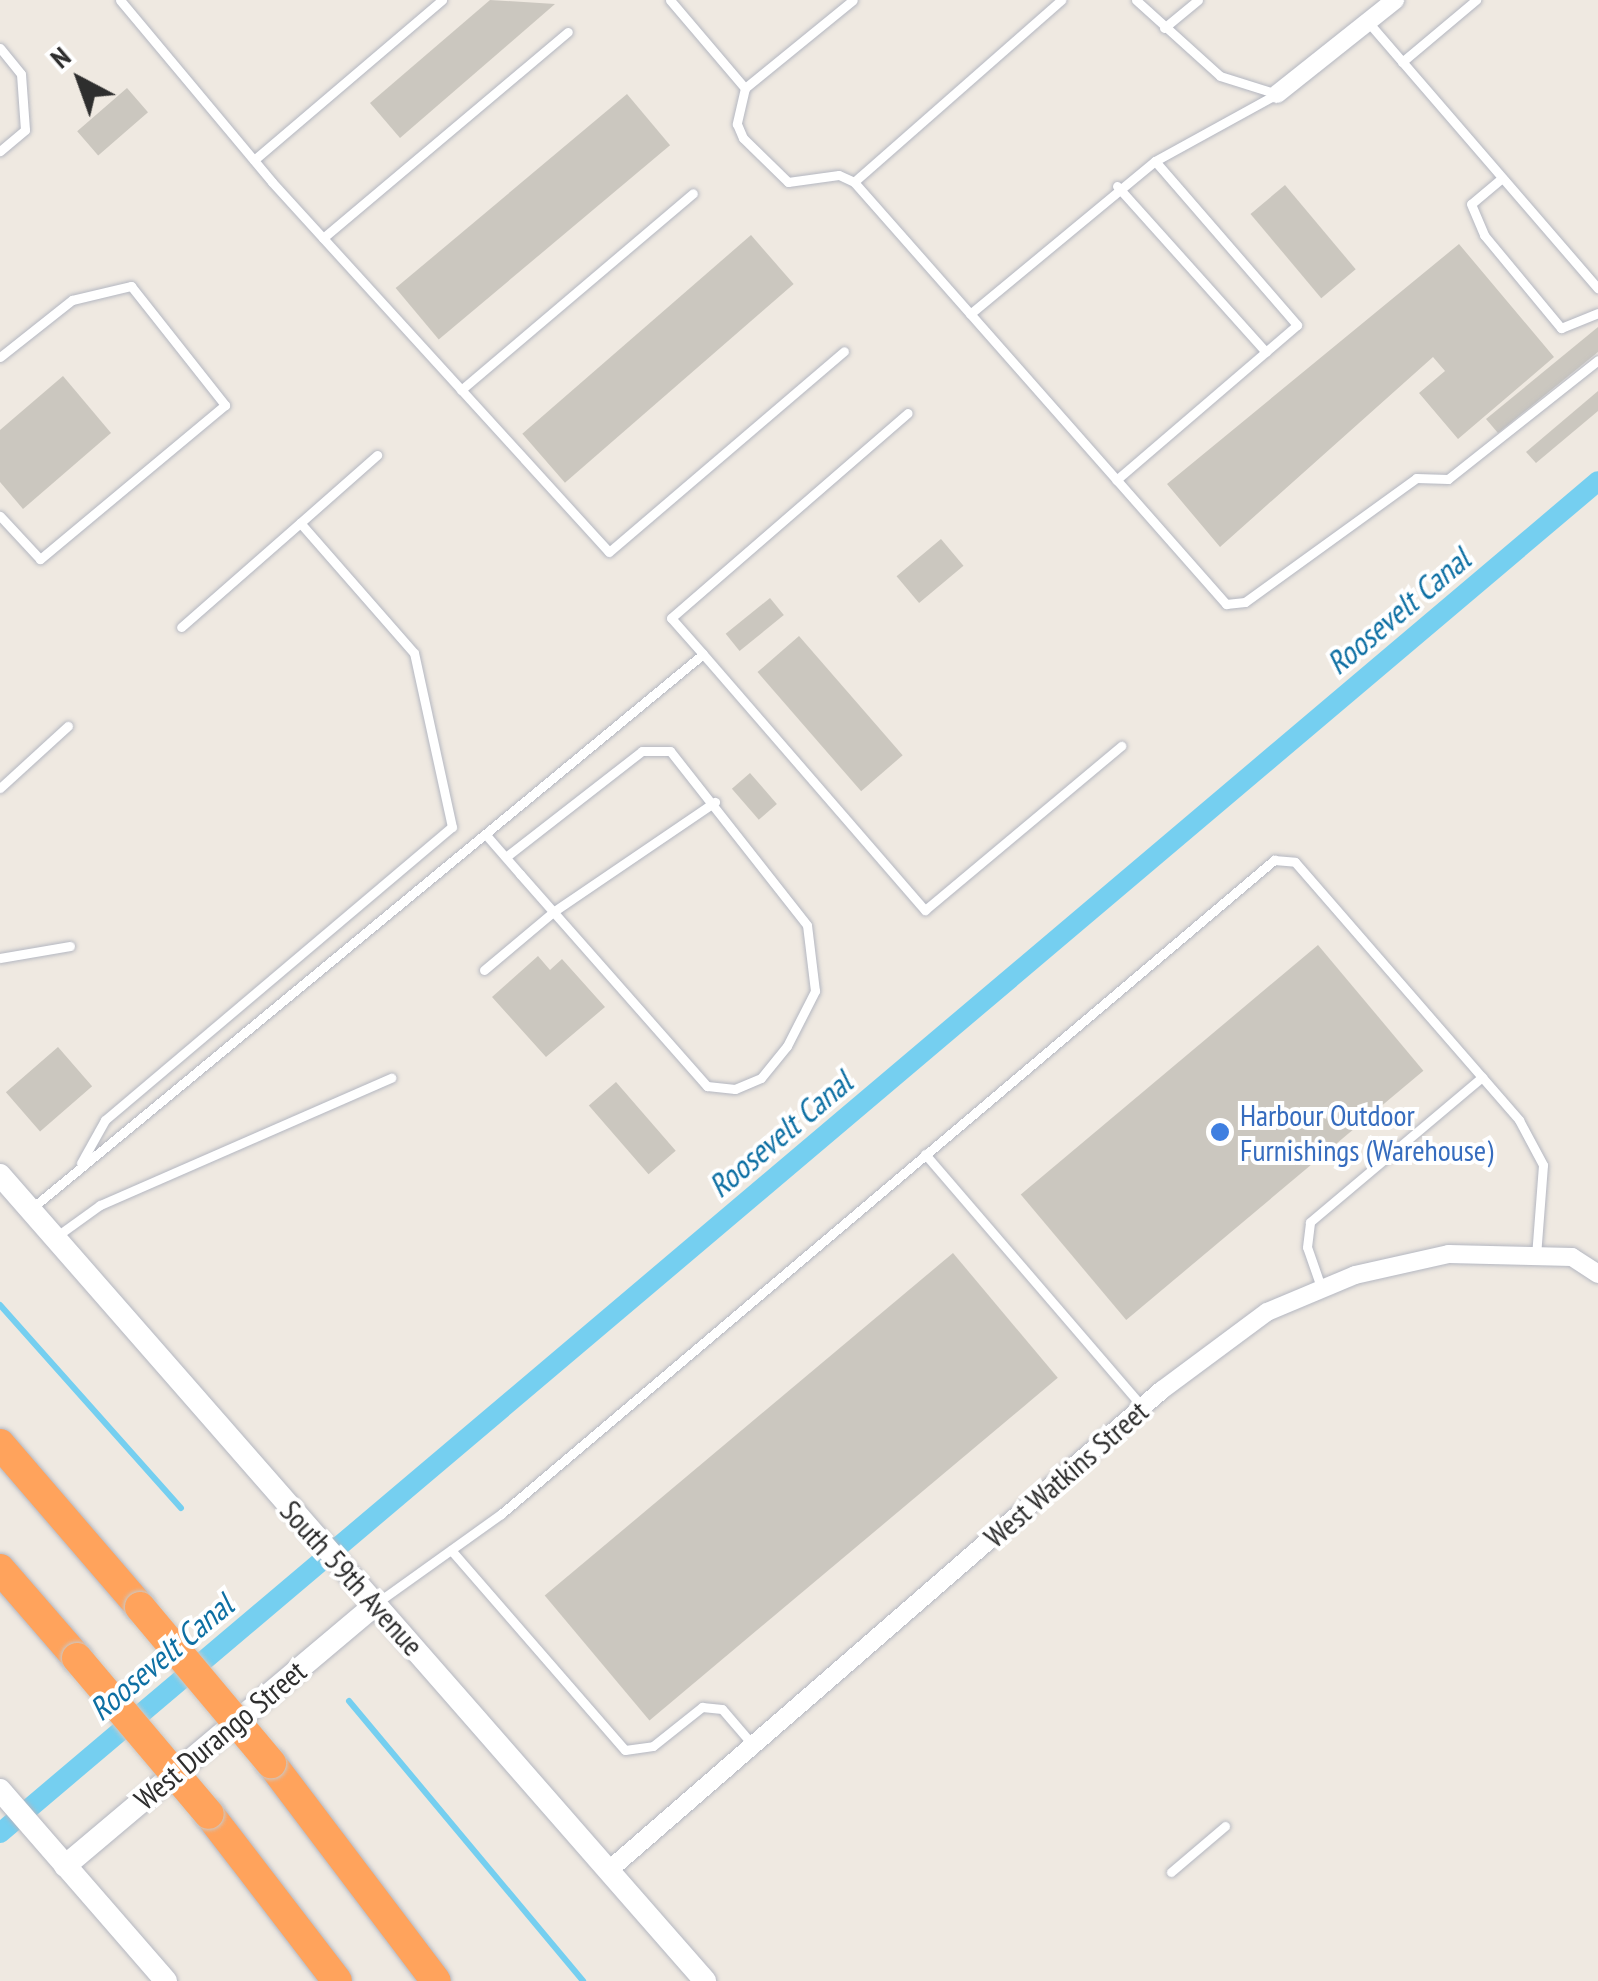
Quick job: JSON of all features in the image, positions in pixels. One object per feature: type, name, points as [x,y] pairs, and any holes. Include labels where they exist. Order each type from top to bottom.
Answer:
[{"type":"highway","points":[[0,1444],[270,1763],[436,1981]]},
{"type":"highway","points":[[0,1569],[209,1814],[338,1981]]},
{"type":"main road","name":"South 59th Avenue","points":[[0,1176],[706,1981]]},
{"type":"main road","name":"West Durango Street","points":[[66,1866],[376,1604]]},
{"type":"main road","points":[[0,1790],[166,1981]]},
{"type":"street","points":[[1278,94],[1395,0]]},
{"type":"street","name":"West Watkins Street","points":[[608,1870],[1219,1343],[1322,1287],[1449,1254],[1572,1257],[1598,1274]]},
{"type":"lane","points":[[120,0],[323,238],[609,552],[844,351]]},
{"type":"lane","points":[[254,160],[442,0]]},
{"type":"lane","points":[[670,0],[745,88]]},
{"type":"lane","points":[[853,0],[745,88],[737,124],[774,171],[788,182],[839,176],[854,182],[1226,604],[1245,602],[1416,478],[1448,479],[1598,360]]},
{"type":"lane","points":[[854,182],[1061,0]]},
{"type":"lane","points":[[1136,0],[1220,76],[1278,94]]},
{"type":"lane","points":[[1164,28],[1198,0]]},
{"type":"lane","points":[[1402,62],[1476,0]]},
{"type":"lane","points":[[1368,22],[1598,288]]},
{"type":"lane","points":[[323,238],[568,32]]},
{"type":"lane","points":[[0,48],[21,74],[25,130],[0,151]]},
{"type":"lane","points":[[970,314],[1117,186],[1278,94]]},
{"type":"lane","points":[[1116,480],[1297,325],[1155,162]]},
{"type":"lane","points":[[1502,178],[1471,204],[1484,234],[1561,328],[1598,313]]},
{"type":"lane","points":[[1117,186],[1266,352]]},
{"type":"lane","points":[[462,390],[693,192]]},
{"type":"lane","points":[[0,357],[72,300],[131,286],[225,405],[40,558],[0,516]]},
{"type":"lane","points":[[908,413],[671,618],[924,910],[1121,746]]},
{"type":"lane","points":[[181,627],[377,454]]},
{"type":"lane","points":[[78,1170],[104,1120],[452,827],[414,653],[300,523]]},
{"type":"lane","points":[[30,1210],[703,654]]},
{"type":"lane","points":[[0,788],[68,726]]},
{"type":"lane","points":[[487,836],[707,1086],[735,1089],[762,1078],[814,992],[813,944],[715,802],[670,751],[642,751],[506,857]]},
{"type":"lane","points":[[484,970],[554,912],[715,802]]},
{"type":"lane","points":[[376,1604],[451,1550],[1274,860],[1296,862],[1519,1120],[1542,1165],[1536,1254]]},
{"type":"lane","points":[[0,958],[70,946]]},
{"type":"lane","points":[[54,1238],[100,1205],[392,1078]]},
{"type":"lane","points":[[1322,1287],[1307,1247],[1310,1222],[1482,1078]]},
{"type":"lane","points":[[925,1154],[1143,1407]]},
{"type":"lane","points":[[451,1550],[625,1750],[653,1746],[702,1707],[722,1710],[753,1745]]},
{"type":"lane","points":[[1171,1872],[1225,1826]]},
{"type":"building","points":[[490,0],[555,4],[400,138],[370,103]]},
{"type":"building","points":[[127,88],[148,112],[98,155],[77,131]]},
{"type":"building","points":[[627,94],[670,145],[439,339],[396,288]]},
{"type":"building","points":[[1285,185],[1356,269],[1321,298],[1251,214]]},
{"type":"building","points":[[751,235],[794,284],[565,483],[522,434]]},
{"type":"building","points":[[1459,244],[1554,357],[1458,439],[1419,393],[1445,371],[1433,357],[1220,547],[1167,484]]},
{"type":"building","points":[[1598,327],[1598,352],[1498,433],[1486,419]]},
{"type":"building","points":[[63,376],[111,433],[23,509],[0,482],[0,430]]},
{"type":"building","points":[[1598,391],[1598,411],[1536,463],[1526,452]]},
{"type":"building","points":[[941,539],[963,566],[919,603],[897,576]]},
{"type":"building","points":[[770,598],[784,615],[740,651],[726,634]]},
{"type":"building","points":[[799,636],[903,755],[861,791],[757,672]]},
{"type":"building","points":[[750,773],[777,804],[759,820],[732,789]]},
{"type":"building","points":[[1318,945],[1423,1071],[1126,1320],[1021,1194]]},
{"type":"building","points":[[538,956],[550,970],[562,959],[605,1007],[546,1057],[492,997]]},
{"type":"building","points":[[58,1047],[92,1086],[40,1132],[6,1092]]},
{"type":"building","points":[[616,1082],[676,1151],[649,1174],[589,1106]]},
{"type":"building","points":[[953,1253],[1058,1378],[649,1720],[545,1596]]},
{"type":"waterway","name":"Roosevelt Canal","points":[[0,1833],[1598,481]]},
{"type":"waterway","points":[[0,1305],[181,1508]]},
{"type":"waterway","points":[[349,1701],[583,1981]]},
{"type":"place","name":"Harbour Outdoor Furnishings (Warehouse)","points":[[1220,1132]]}]
